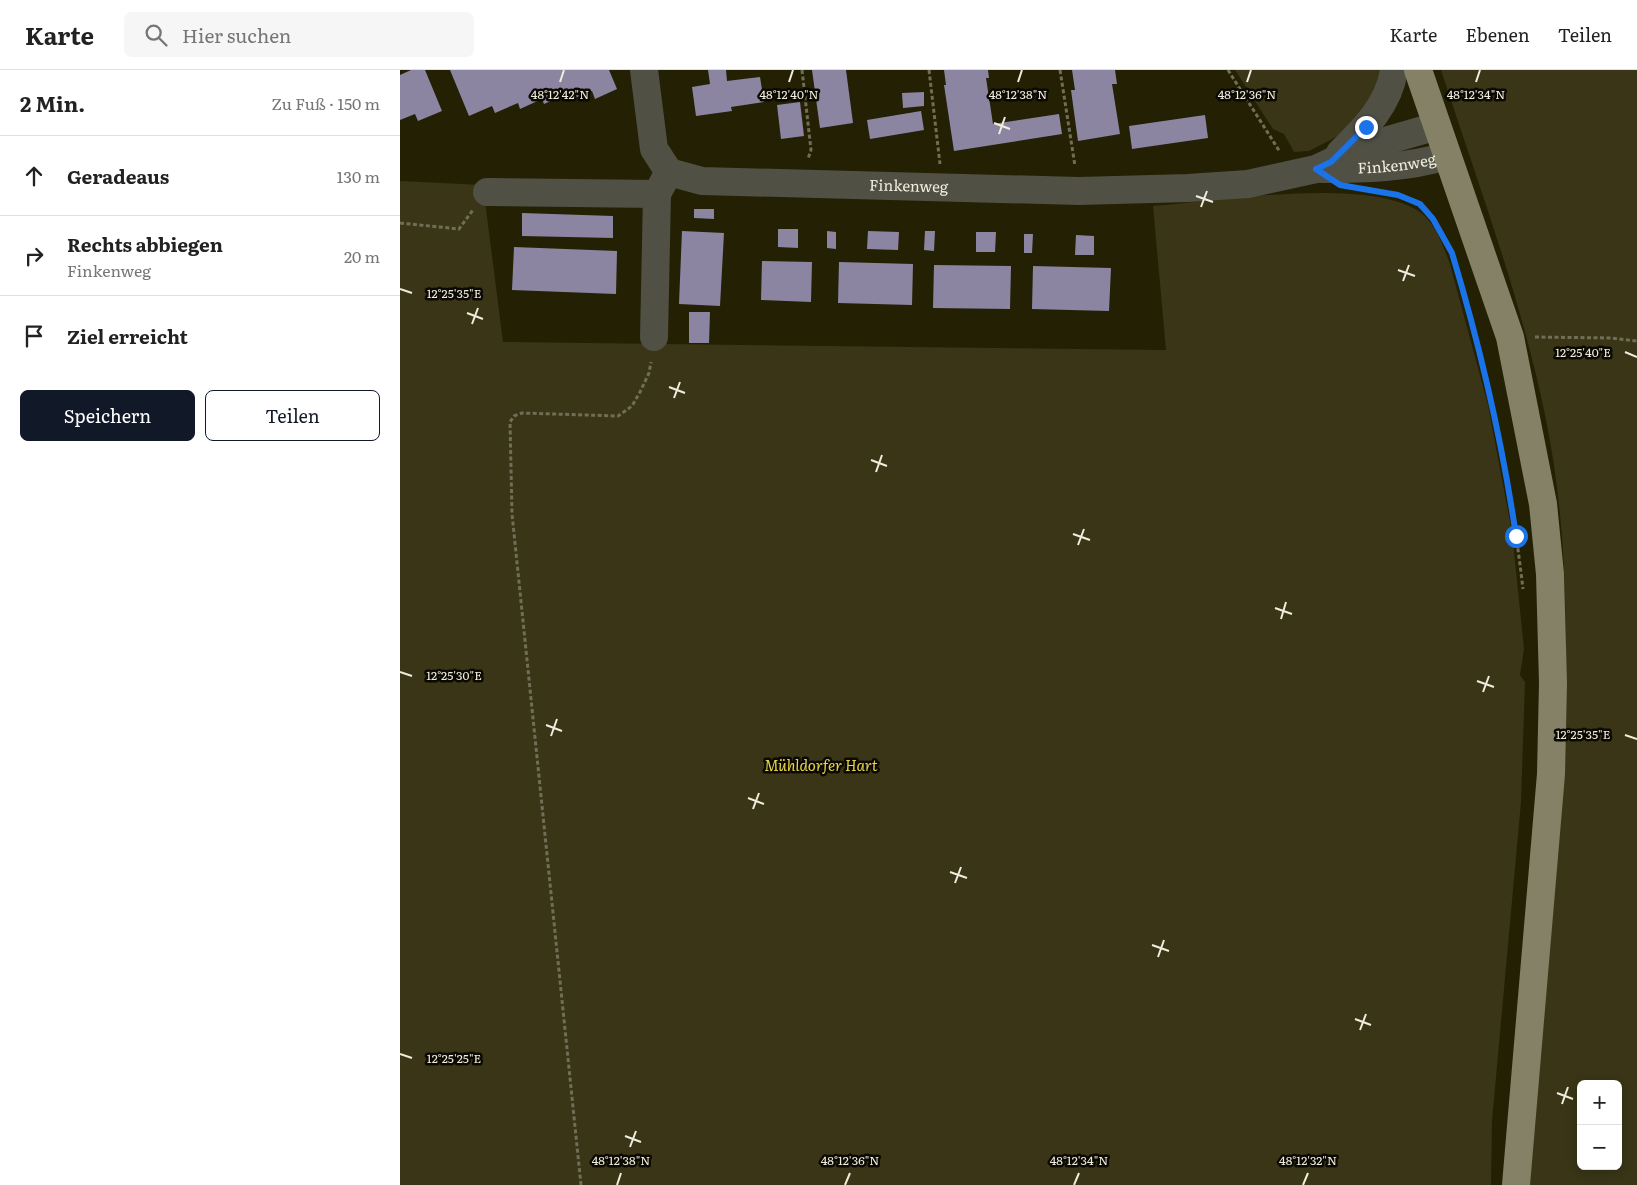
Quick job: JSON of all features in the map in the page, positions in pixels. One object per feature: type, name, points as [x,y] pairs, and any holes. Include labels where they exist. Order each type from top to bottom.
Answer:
[{"type":"main road","points":[[1418,70],[1510,337],[1543,504],[1550,574],[1553,683],[1551,774],[1516,1185]]},
{"type":"street","points":[[644,70],[654,149],[663,183],[654,337]]},
{"type":"street","name":"Finkenweg","points":[[1314,168],[1366,127],[1381,106],[1393,81],[1394,70]]},
{"type":"street","name":"Finkenweg","points":[[486,192],[702,181],[1079,191],[1188,188],[1248,184],[1314,168],[1361,148],[1437,126]]},
{"type":"street","name":"Finkenweg","points":[[1314,168],[1367,169],[1422,163],[1447,156]]},
{"type":"path","points":[[801,184],[811,150],[802,70]]},
{"type":"path","points":[[929,70],[942,187]]},
{"type":"path","points":[[1060,70],[1079,191]]},
{"type":"path","points":[[1228,70],[1314,168]]},
{"type":"path","points":[[400,223],[459,229],[486,192]]},
{"type":"path","points":[[1388,194],[1398,195],[1420,204],[1433,219],[1452,253],[1490,391],[1505,459],[1524,594]]},
{"type":"path","points":[[581,1185],[512,514],[510,422],[514,416],[522,413],[618,416],[627,411],[640,392],[649,373],[654,337]]},
{"type":"path","points":[[1510,337],[1611,338],[1637,341]]},
{"type":"green space","points":[[1235,70],[1383,70],[1369,108],[1338,136],[1309,151],[1294,152],[1284,134],[1273,129]]},
{"type":"green space","points":[[1441,70],[1637,70],[1637,1185],[1530,1185],[1562,752],[1566,639],[1565,583],[1555,471],[1545,415],[1524,328],[1484,198]]},
{"type":"green space","name":"Mühldorfer Hart","points":[[400,181],[483,185],[503,342],[1166,350],[1153,206],[1252,196],[1330,193],[1366,195],[1396,201],[1420,212],[1426,217],[1438,236],[1450,264],[1488,405],[1512,532],[1524,649],[1520,675],[1525,682],[1521,802],[1492,1121],[1491,1185],[400,1185]]},
{"type":"building","points":[[411,70],[425,70],[442,111],[418,121],[415,114],[400,120],[400,75]]},
{"type":"building","points":[[450,70],[609,70],[617,89],[595,99],[592,91],[570,100],[567,94],[544,104],[542,99],[520,109],[518,103],[495,113],[492,106],[469,116]]},
{"type":"building","points":[[708,70],[726,70],[727,81],[760,77],[764,102],[731,107],[732,111],[696,116],[692,87],[710,84]]},
{"type":"building","points":[[812,70],[846,70],[853,123],[820,128]]},
{"type":"building","points":[[944,70],[988,70],[989,78],[986,78],[993,124],[1059,114],[1062,134],[954,151],[944,85],[946,85]]},
{"type":"building","points":[[1072,70],[1115,70],[1117,84],[1112,84],[1120,134],[1078,141],[1071,90],[1075,90]]},
{"type":"building","points":[[924,92],[924,106],[903,108],[902,93]]},
{"type":"building","points":[[800,102],[804,136],[781,139],[777,105]]},
{"type":"building","points":[[921,111],[924,130],[870,139],[867,120]]},
{"type":"building","points":[[1205,115],[1208,138],[1132,149],[1129,126]]},
{"type":"building","points":[[694,209],[714,209],[714,219],[694,218]]},
{"type":"building","points":[[522,213],[613,216],[613,238],[522,236]]},
{"type":"building","points":[[778,229],[798,229],[798,248],[778,247]]},
{"type":"building","points":[[682,231],[724,233],[720,306],[679,304]]},
{"type":"building","points":[[827,231],[836,232],[836,249],[827,248]]},
{"type":"building","points":[[868,231],[899,232],[898,250],[867,249]]},
{"type":"building","points":[[925,231],[935,231],[934,251],[924,250]]},
{"type":"building","points":[[976,232],[996,232],[995,252],[976,252]]},
{"type":"building","points":[[1024,234],[1033,234],[1032,253],[1024,253]]},
{"type":"building","points":[[1076,235],[1094,236],[1094,255],[1075,255]]},
{"type":"building","points":[[514,247],[617,251],[616,294],[512,290]]},
{"type":"building","points":[[762,261],[812,262],[811,302],[761,300]]},
{"type":"building","points":[[839,262],[913,264],[912,305],[838,303]]},
{"type":"building","points":[[934,265],[1011,266],[1010,309],[933,308]]},
{"type":"building","points":[[1033,266],[1111,268],[1109,311],[1032,309]]},
{"type":"building","points":[[689,312],[710,312],[709,343],[689,343]]},
{"type":"route","points":[[1366,127],[1331,162],[1316,169],[1340,185],[1398,195],[1420,204],[1443,234],[1452,253],[1490,391],[1505,459],[1516,536]]}]
